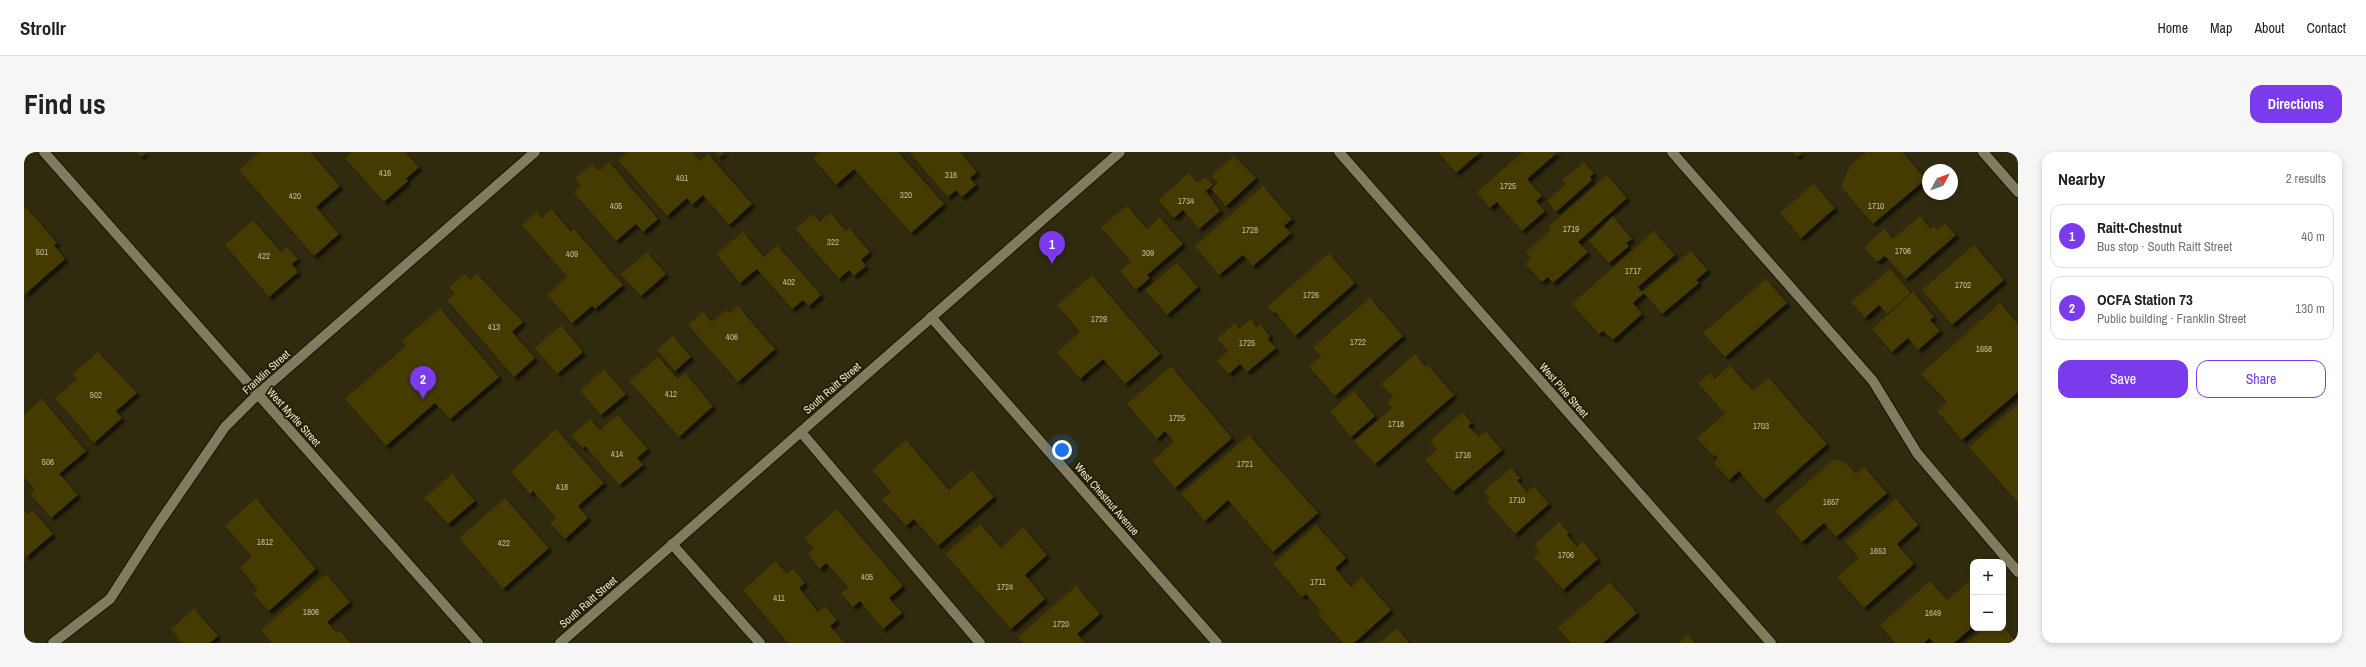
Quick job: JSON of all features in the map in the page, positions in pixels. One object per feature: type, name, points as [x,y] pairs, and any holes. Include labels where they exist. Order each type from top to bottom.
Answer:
[{"type":"street","name":"West Myrtle Street","points":[[44,152],[478,643]]},
{"type":"street","name":"Franklin Street","points":[[53,643],[110,598],[154,529],[225,427],[258,394],[535,152]]},
{"type":"street","name":"South Raitt Street","points":[[560,643],[1120,152]]},
{"type":"street","name":"West Pine Street","points":[[1339,152],[1771,643]]},
{"type":"street","points":[[1672,152],[1873,381],[1917,453],[2018,572]]},
{"type":"street","points":[[1983,152],[2018,192]]},
{"type":"street","name":"West Chestnut Avenue","points":[[931,318],[1217,643]]},
{"type":"street","points":[[800,432],[980,643]]},
{"type":"street","points":[[672,544],[760,643]]},
{"type":"building","points":[[137,152],[146,152],[141,157]]},
{"type":"building","points":[[260,152],[310,152],[340,186],[316,207],[339,234],[314,256],[239,170]]},
{"type":"building","points":[[353,152],[405,152],[419,167],[406,179],[408,181],[384,202],[345,158]]},
{"type":"building","points":[[628,152],[692,152],[700,161],[708,154],[752,204],[729,225],[703,195],[692,205],[687,198],[667,216],[618,160]]},
{"type":"building","points":[[715,152],[725,152],[719,157]]},
{"type":"building","points":[[820,152],[898,152],[944,204],[911,233],[854,169],[836,185],[813,158]]},
{"type":"building","points":[[909,152],[960,152],[977,172],[970,178],[976,185],[962,197],[956,190],[948,197]]},
{"type":"building","points":[[1438,152],[1480,152],[1456,173]]},
{"type":"building","points":[[1523,152],[1558,152],[1527,179],[1542,196],[1536,201],[1545,211],[1522,231],[1497,202],[1490,208],[1477,192]]},
{"type":"building","points":[[1792,152],[1803,152],[1797,157]]},
{"type":"building","points":[[1866,152],[1902,152],[1922,174],[1922,182],[1873,224],[1841,187],[1850,166]]},
{"type":"building","points":[[1234,156],[1256,178],[1226,206],[1211,189],[1218,183],[1211,176]]},
{"type":"building","points":[[609,162],[658,219],[643,232],[636,224],[616,241],[574,193],[581,186],[575,178],[592,164],[599,171]]},
{"type":"building","points":[[1584,162],[1594,173],[1590,177],[1592,180],[1556,212],[1547,201],[1566,184],[1562,180]]},
{"type":"building","points":[[1189,173],[1198,183],[1205,177],[1213,185],[1206,191],[1220,211],[1199,229],[1183,210],[1174,218],[1158,200]]},
{"type":"building","points":[[1607,175],[1627,198],[1578,242],[1588,252],[1553,283],[1548,277],[1542,282],[1525,264],[1531,259],[1526,252],[1550,231],[1548,227]]},
{"type":"building","points":[[1814,184],[1835,208],[1801,238],[1780,213]]},
{"type":"building","points":[[1263,186],[1292,219],[1284,226],[1291,233],[1253,266],[1243,255],[1219,275],[1195,246]]},
{"type":"building","points":[[1127,206],[1147,229],[1160,217],[1183,244],[1147,275],[1150,278],[1136,290],[1120,271],[1131,262],[1101,227]]},
{"type":"building","points":[[26,207],[57,243],[54,245],[65,259],[24,295],[24,209]]},
{"type":"building","points":[[552,209],[571,232],[574,229],[623,285],[595,309],[592,306],[572,323],[547,295],[567,277],[522,225],[537,212],[542,218]]},
{"type":"building","points":[[830,213],[846,231],[849,228],[870,252],[861,260],[866,266],[854,276],[849,270],[839,279],[795,229],[813,214],[820,222]]},
{"type":"building","points":[[1613,216],[1632,239],[1626,243],[1629,246],[1609,263],[1589,241]]},
{"type":"building","points":[[1920,216],[1931,229],[1934,226],[1937,230],[1945,223],[1956,235],[1906,279],[1885,256],[1877,262],[1864,247],[1884,229],[1893,239]]},
{"type":"building","points":[[253,220],[281,252],[287,247],[298,259],[292,264],[298,272],[269,297],[225,245]]},
{"type":"building","points":[[1654,231],[1675,255],[1638,287],[1642,292],[1691,251],[1708,270],[1696,280],[1699,283],[1662,314],[1644,293],[1633,303],[1642,314],[1613,340],[1603,331],[1599,334],[1572,304]]},
{"type":"building","points":[[743,232],[764,257],[777,245],[821,295],[809,306],[803,300],[792,309],[757,269],[740,283],[716,254]]},
{"type":"building","points":[[1974,245],[2004,280],[1952,325],[1922,290]]},
{"type":"building","points":[[647,252],[666,274],[641,296],[621,274]]},
{"type":"building","points":[[1329,253],[1355,283],[1295,336],[1275,312],[1273,313],[1267,307]]},
{"type":"building","points":[[1177,263],[1198,287],[1167,315],[1145,290]]},
{"type":"building","points":[[1890,269],[1911,293],[1887,314],[1879,305],[1865,318],[1851,302]]},
{"type":"building","points":[[465,274],[470,280],[477,274],[523,322],[512,332],[535,358],[514,377],[447,300],[455,294],[449,287]]},
{"type":"building","points":[[1092,275],[1160,354],[1125,384],[1103,359],[1080,379],[1057,352],[1080,332],[1057,305]]},
{"type":"building","points":[[1766,279],[1787,303],[1725,357],[1703,333]]},
{"type":"building","points":[[1913,292],[1934,317],[1930,320],[1940,331],[1918,350],[1908,338],[1892,352],[1872,329]]},
{"type":"building","points":[[1370,298],[1403,336],[1335,396],[1309,367],[1321,356],[1313,347]]},
{"type":"building","points":[[2000,303],[2018,324],[2018,392],[1962,440],[1937,411],[1947,402],[1921,374]]},
{"type":"building","points":[[738,306],[775,349],[738,382],[688,325],[703,312],[712,322],[726,310],[730,313]]},
{"type":"building","points":[[440,308],[499,377],[450,419],[435,403],[386,446],[345,399],[406,346],[402,341]]},
{"type":"building","points":[[1251,319],[1257,327],[1260,324],[1270,336],[1268,339],[1276,348],[1247,372],[1240,364],[1229,374],[1217,361],[1228,351],[1217,339],[1235,323],[1239,329]]},
{"type":"building","points":[[561,325],[583,352],[557,374],[535,348]]},
{"type":"building","points":[[673,336],[691,357],[675,371],[657,350]]},
{"type":"building","points":[[98,352],[137,393],[116,411],[122,418],[94,443],[55,398],[77,379],[72,374]]},
{"type":"building","points":[[1415,354],[1426,367],[1428,365],[1454,395],[1375,464],[1354,441],[1392,408],[1387,403],[1393,397],[1381,384]]},
{"type":"building","points":[[658,357],[678,379],[685,373],[713,406],[679,437],[629,381]]},
{"type":"building","points":[[1730,365],[1753,391],[1769,378],[1827,444],[1764,500],[1739,471],[1729,480],[1714,463],[1718,459],[1715,455],[1713,456],[1697,438],[1725,414],[1698,383],[1710,373],[1715,379]]},
{"type":"building","points":[[1171,366],[1232,438],[1175,488],[1152,461],[1174,442],[1165,431],[1157,439],[1127,404]]},
{"type":"building","points":[[604,369],[626,394],[601,415],[580,391]]},
{"type":"building","points":[[1354,391],[1375,416],[1351,437],[1330,412]]},
{"type":"building","points":[[42,399],[86,451],[59,474],[78,495],[51,518],[30,494],[35,490],[24,477],[24,415]]},
{"type":"building","points":[[2018,404],[2018,503],[1969,447]]},
{"type":"building","points":[[1462,412],[1472,423],[1468,426],[1479,437],[1486,431],[1502,450],[1453,492],[1425,460],[1437,449],[1430,441]]},
{"type":"building","points":[[618,415],[648,449],[637,458],[643,465],[619,485],[585,446],[583,448],[571,436],[590,419],[600,430]]},
{"type":"building","points":[[556,429],[604,483],[578,506],[588,518],[565,539],[550,523],[556,518],[533,491],[530,494],[511,472]]},
{"type":"building","points":[[1249,435],[1318,513],[1273,552],[1228,500],[1205,521],[1181,494]]},
{"type":"building","points":[[906,440],[949,490],[972,471],[994,497],[938,546],[914,519],[906,526],[882,500],[891,492],[872,470]]},
{"type":"building","points":[[1833,460],[1844,461],[1856,474],[1864,467],[1887,493],[1836,537],[1824,523],[1802,542],[1775,511]]},
{"type":"building","points":[[1511,468],[1520,478],[1517,480],[1527,492],[1534,486],[1549,504],[1515,534],[1486,501],[1490,498],[1484,491]]},
{"type":"building","points":[[452,474],[475,501],[448,524],[424,498]]},
{"type":"building","points":[[256,498],[316,569],[269,611],[253,594],[258,590],[240,568],[252,557],[225,526]]},
{"type":"building","points":[[505,498],[549,548],[503,589],[459,538]]},
{"type":"building","points":[[1896,499],[1918,525],[1897,544],[1914,564],[1864,608],[1837,577],[1859,558],[1845,542]]},
{"type":"building","points":[[837,509],[903,586],[889,598],[902,613],[883,629],[860,601],[853,607],[841,593],[848,587],[826,563],[820,569],[808,554],[814,549],[804,538]]},
{"type":"building","points":[[24,510],[28,515],[33,511],[53,534],[26,557],[24,554]]},
{"type":"building","points":[[1559,522],[1569,533],[1567,535],[1577,547],[1583,541],[1598,559],[1563,590],[1534,557],[1540,552],[1534,545]]},
{"type":"building","points":[[980,524],[1001,548],[1023,527],[1047,555],[1025,575],[1045,599],[1011,629],[945,554]]},
{"type":"building","points":[[1316,525],[1346,558],[1335,568],[1351,587],[1362,577],[1391,610],[1354,643],[1343,643],[1318,615],[1321,611],[1306,594],[1302,597],[1273,564]]},
{"type":"building","points":[[776,561],[787,574],[793,569],[805,583],[799,588],[818,612],[825,606],[837,620],[830,626],[845,643],[788,643],[743,590]]},
{"type":"building","points":[[326,574],[350,602],[327,622],[337,633],[340,631],[351,643],[272,643],[261,630]]},
{"type":"building","points":[[1930,581],[1947,600],[1969,582],[1970,583],[1970,629],[1954,643],[1934,643],[1929,638],[1924,643],[1895,643],[1880,625]]},
{"type":"building","points":[[1610,582],[1637,613],[1603,643],[1571,643],[1558,628]]},
{"type":"building","points":[[1076,586],[1100,614],[1077,634],[1085,643],[1023,643],[1018,637]]},
{"type":"building","points":[[194,609],[218,636],[210,643],[182,643],[171,629]]},
{"type":"building","points":[[1397,628],[1409,643],[1379,643]]},
{"type":"building","points":[[2006,630],[2018,643],[1967,643],[1981,631]]},
{"type":"building","points":[[1688,635],[1695,643],[1678,643]]},
{"type":"place","name":"Raitt-Chestnut","points":[[1052,264]]},
{"type":"place","name":"OCFA Station 73","points":[[423,399]]}]
